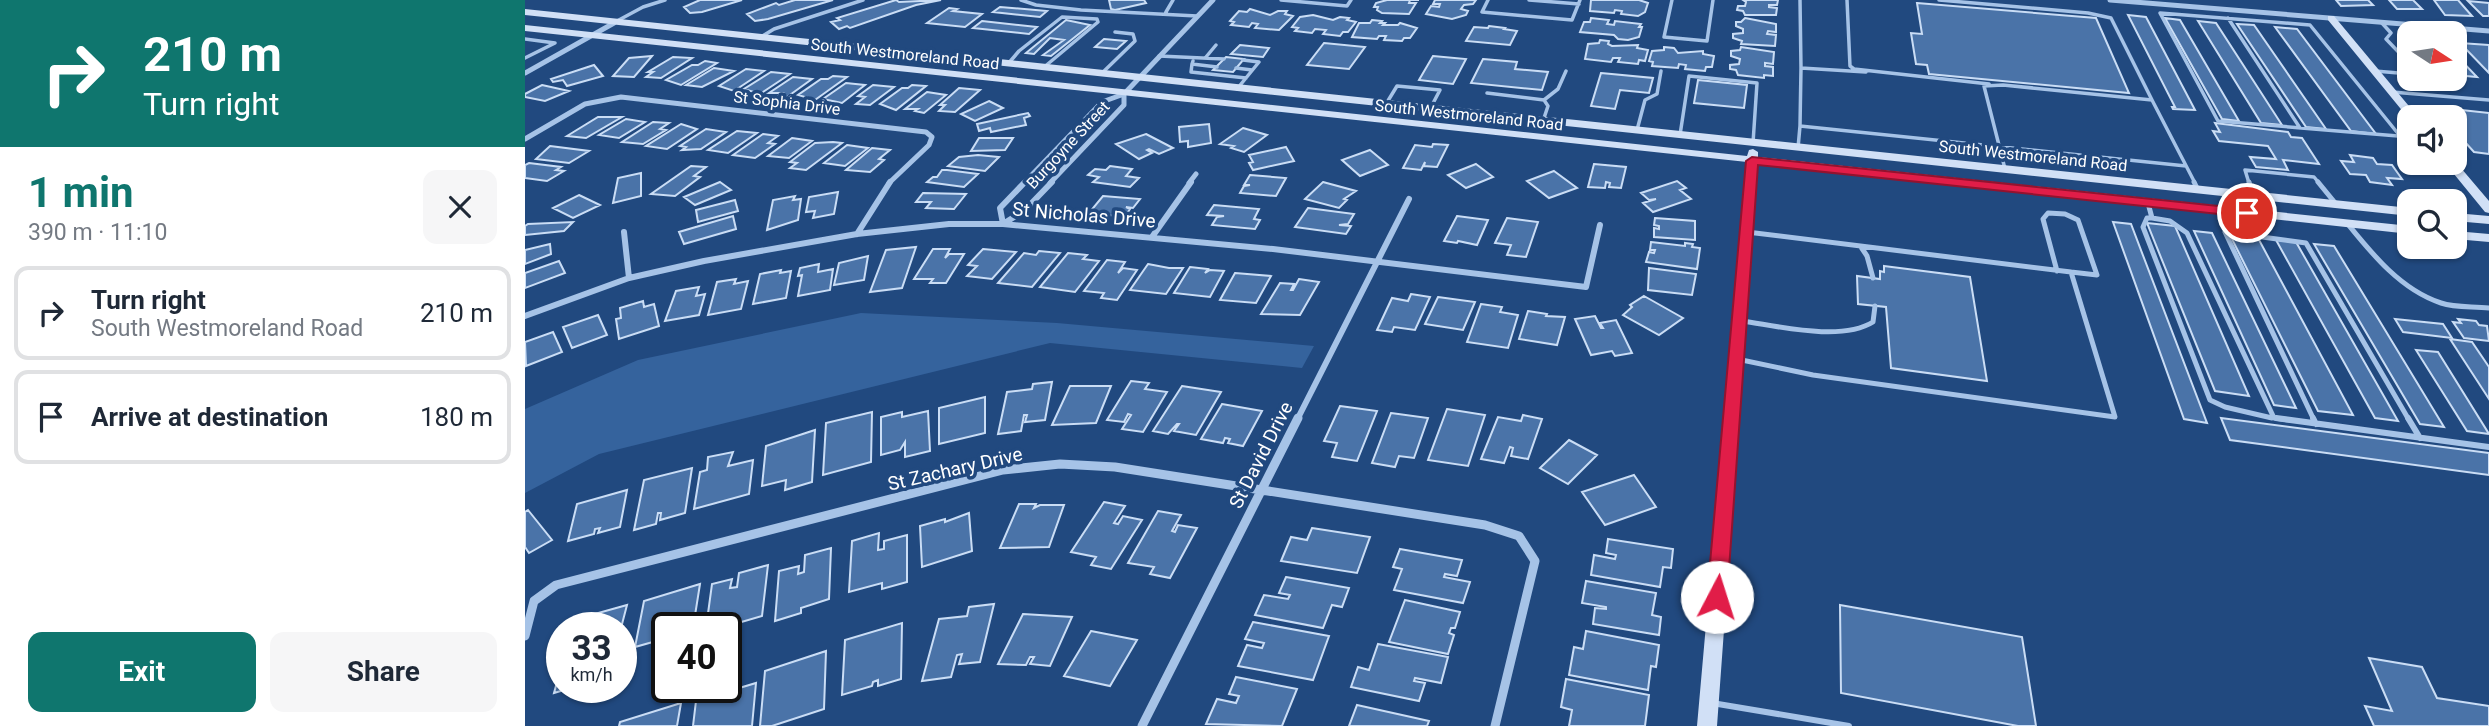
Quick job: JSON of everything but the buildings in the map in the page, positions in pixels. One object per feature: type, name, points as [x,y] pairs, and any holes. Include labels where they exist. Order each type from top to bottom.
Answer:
[{"type":"main road","name":"South Westmoreland Road","points":[[525,12],[2397,211]]},
{"type":"main road","points":[[2331,18],[2403,105]]},
{"type":"main road","name":"South Westmoreland Road","points":[[525,28],[2397,229]]},
{"type":"main road","points":[[876,67],[895,53]]},
{"type":"main road","points":[[1707,726],[1753,143]]},
{"type":"main road","points":[[2005,169],[2010,188]]},
{"type":"main road","points":[[2461,175],[2489,209]]},
{"type":"main road","points":[[2140,183],[2148,203]]},
{"type":"main road","points":[[2467,218],[2489,220]]},
{"type":"main road","points":[[2467,235],[2489,238]]},
{"type":"street","name":"Burgoyne Street","points":[[1124,94],[1124,105],[1025,210],[1003,224],[1000,208],[1102,102],[1124,94],[1213,0]]},
{"type":"street","points":[[2111,0],[2489,31]]},
{"type":"street","points":[[525,73],[614,23]]},
{"type":"street","name":"St Sophia Drive","points":[[525,139],[585,104],[621,97],[926,132],[932,137],[929,145],[890,182],[857,234]]},
{"type":"street","points":[[1152,237],[1196,174]]},
{"type":"street","name":"St David Drive","points":[[1142,726],[1409,199]]},
{"type":"street","name":"St Nicholas Drive","points":[[525,316],[629,278],[704,261],[857,234],[949,224],[1003,224],[1152,237],[1586,287],[1600,225]]},
{"type":"street","points":[[624,232],[629,278]]},
{"type":"street","name":"St Zachary Drive","points":[[525,636],[534,601],[556,585],[1003,470],[1060,464],[1115,467],[1485,524],[1519,536],[1535,561],[1495,726]]},
{"type":"lane","points":[[614,23],[643,7],[665,0]]},
{"type":"lane","points":[[758,38],[774,29],[863,0]]},
{"type":"lane","points":[[1021,0],[1036,5],[1105,13],[1166,12],[1197,16]]},
{"type":"lane","points":[[1166,12],[1173,0]]},
{"type":"lane","points":[[1282,0],[1347,6],[1351,0]]},
{"type":"lane","points":[[1488,0],[1482,12],[1573,20],[1579,2],[1529,0]]},
{"type":"lane","points":[[1672,0],[1664,37],[1707,41],[1713,0]]},
{"type":"lane","points":[[1798,148],[1801,125],[1800,0]]},
{"type":"lane","points":[[1847,0],[1850,66],[1866,72]]},
{"type":"lane","points":[[1939,0],[2088,13],[2111,18],[2198,190]]},
{"type":"lane","points":[[2397,132],[2310,25],[2160,13],[2218,121],[2397,136]]},
{"type":"lane","points":[[1008,65],[1019,51],[1062,17],[1097,19],[1098,22],[1043,68]]},
{"type":"lane","points":[[2228,18],[2300,128]]},
{"type":"lane","points":[[2381,22],[2391,33],[2386,39],[2397,50]]},
{"type":"lane","points":[[1101,74],[1135,41],[1133,34],[1115,32]]},
{"type":"lane","points":[[525,39],[555,43],[525,58]]},
{"type":"lane","points":[[1206,57],[1216,45]]},
{"type":"lane","points":[[1159,56],[1217,66]]},
{"type":"lane","points":[[1193,62],[1206,57],[1224,59]]},
{"type":"lane","points":[[1237,89],[1259,62],[1243,60]]},
{"type":"lane","points":[[1191,72],[1193,62]]},
{"type":"lane","points":[[1236,68],[1252,70]]},
{"type":"lane","points":[[1801,68],[2152,100]]},
{"type":"lane","points":[[1487,93],[1544,100],[1555,95],[1566,71]]},
{"type":"lane","points":[[1637,130],[1645,100],[1657,94],[1661,71]]},
{"type":"lane","points":[[2374,71],[2397,73]]},
{"type":"lane","points":[[1172,82],[1191,72],[1246,78]]},
{"type":"lane","points":[[1680,135],[1689,76],[1757,83],[1753,143]]},
{"type":"lane","points":[[1992,85],[1984,86],[2005,169]]},
{"type":"lane","points":[[1386,104],[1397,86],[1440,90],[1430,109]]},
{"type":"lane","points":[[2392,92],[2489,100]]},
{"type":"lane","points":[[1543,121],[1548,106],[1544,100]]},
{"type":"lane","points":[[1801,125],[2186,166]]},
{"type":"lane","points":[[2253,195],[2245,170],[2314,177],[2336,204]]},
{"type":"lane","points":[[2148,203],[2152,218]]},
{"type":"lane","points":[[1747,232],[1861,247],[2057,271],[2097,275],[2078,220],[2065,214],[2047,213],[2043,219],[2057,271]]},
{"type":"lane","points":[[2274,418],[2187,233],[2170,221],[2147,218],[2143,228],[2210,400],[2225,407],[2274,418],[2489,447]]},
{"type":"lane","points":[[2347,223],[2360,240],[2411,289],[2442,303],[2489,308]]},
{"type":"lane","points":[[2316,424],[2225,232],[2306,243],[2420,438]]},
{"type":"lane","points":[[1861,247],[1867,256],[1873,278]]},
{"type":"lane","points":[[1737,359],[1813,375],[2031,403],[2115,417],[2071,272]]},
{"type":"lane","points":[[1740,321],[1838,332],[1857,331],[1872,324],[1875,306]]},
{"type":"lane","points":[[1709,702],[1849,726]]},
{"type":"shaded area","points":[[861,313],[1057,323],[1314,346],[1302,368],[1050,343],[599,454],[525,493],[525,409],[638,360]]},
{"type":"route","points":[[1717,597],[1752,161],[2247,213]]}]
